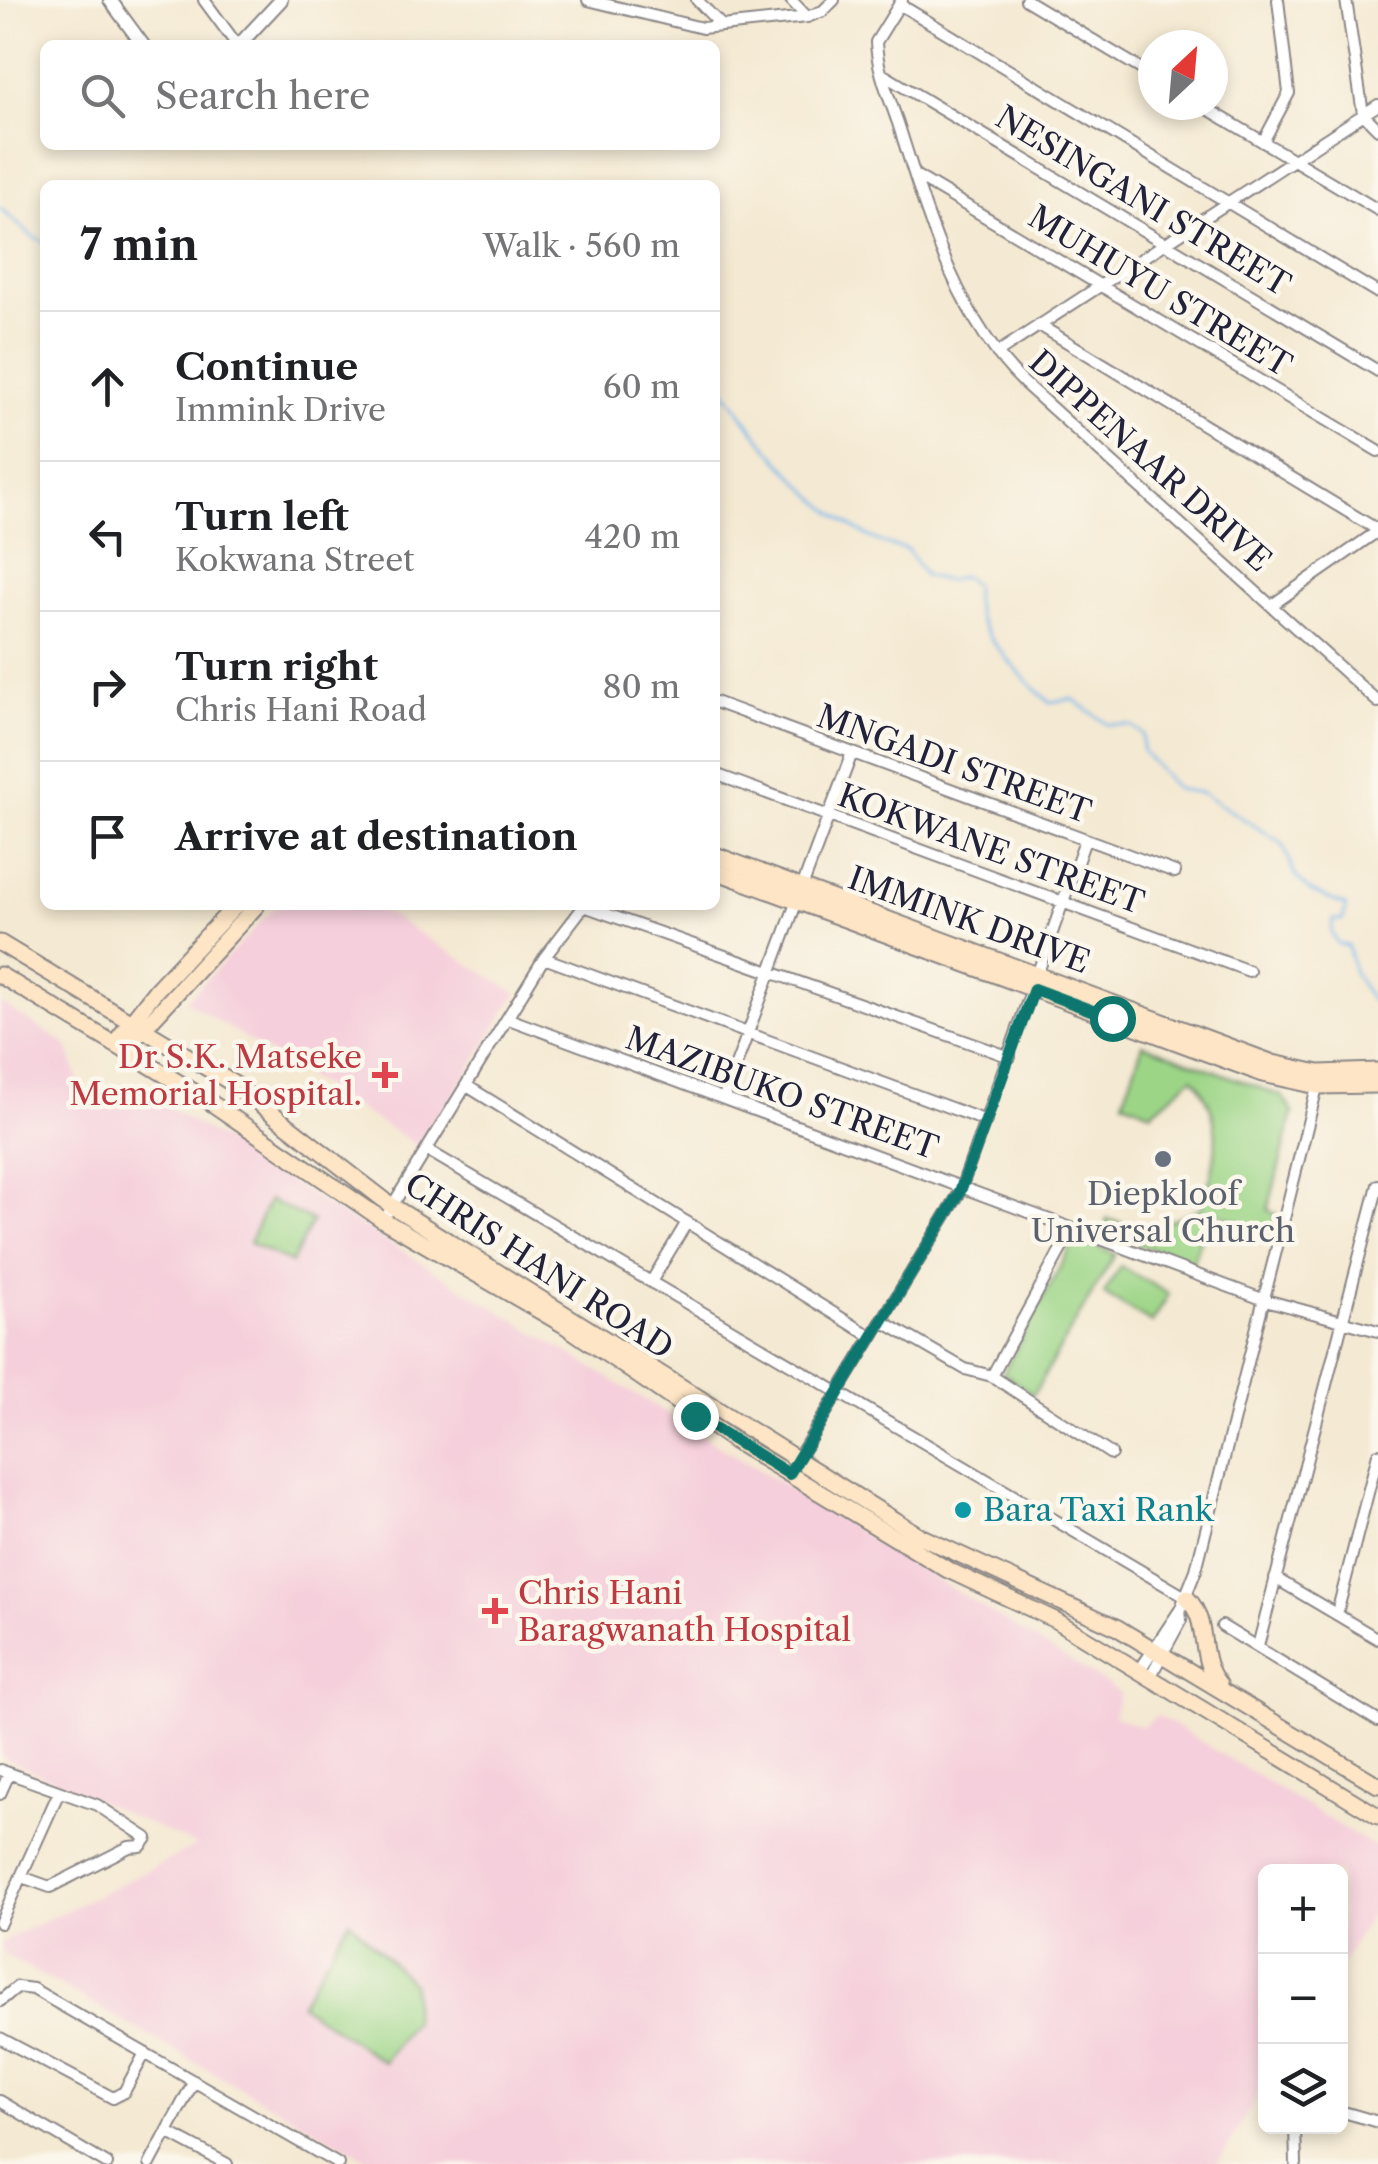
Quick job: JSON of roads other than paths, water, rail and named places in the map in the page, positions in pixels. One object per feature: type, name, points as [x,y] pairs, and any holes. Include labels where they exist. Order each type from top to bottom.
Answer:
[{"type":"main road","name":"IMMINK DRIVE","points":[[720,857],[799,894],[1318,1080],[1378,1085]]},
{"type":"main road","name":"IMMINK DRIVE","points":[[720,872],[799,894]]},
{"type":"main road","points":[[94,999],[136,1002],[163,995],[232,910]]},
{"type":"main road","points":[[119,1047],[163,995],[252,910]]},
{"type":"main road","name":"CHRIS HANI ROAD","points":[[0,943],[248,1095],[388,1213],[564,1325],[669,1400],[948,1570],[1055,1620],[1378,1816]]},
{"type":"main road","name":"CHRIS HANI ROAD","points":[[0,975],[935,1544],[1116,1627],[1378,1786]]},
{"type":"main road","points":[[163,995],[164,1030],[177,1050]]},
{"type":"main road","name":"IMMINK DRIVE","points":[[1318,1080],[1378,1071]]},
{"type":"main road","points":[[798,1459],[802,1474],[848,1510]]},
{"type":"main road","points":[[1184,1604],[1200,1617],[1206,1667],[1226,1692]]},
{"type":"street","points":[[110,0],[139,40]]},
{"type":"street","points":[[204,0],[234,40]]},
{"type":"street","points":[[243,40],[281,0]]},
{"type":"street","points":[[588,0],[693,26],[807,17],[823,11],[834,0]]},
{"type":"street","points":[[697,0],[722,26]]},
{"type":"street","points":[[791,0],[807,17]]},
{"type":"street","points":[[1026,0],[1138,67]]},
{"type":"street","points":[[1263,142],[1289,94],[1278,0]]},
{"type":"street","points":[[1346,0],[1364,114],[1378,129]]},
{"type":"street","points":[[901,2],[1378,293]]},
{"type":"street","name":"DIPPENAAR DRIVE","points":[[901,2],[876,42],[882,74],[944,254],[997,353],[1024,383],[1378,702]]},
{"type":"street","name":"NESINGANI STREET","points":[[882,74],[1378,372]]},
{"type":"street","points":[[997,353],[1378,105]]},
{"type":"street","points":[[1226,120],[1378,210]]},
{"type":"street","name":"MUHUYU STREET","points":[[916,175],[1378,451]]},
{"type":"street","points":[[1039,326],[1378,530],[1272,605]]},
{"type":"street","name":"MNGADI STREET","points":[[720,704],[1175,872]]},
{"type":"street","points":[[724,1098],[852,753]]},
{"type":"street","name":"KOKWANE STREET","points":[[720,776],[1249,970]]},
{"type":"street","points":[[789,1474],[962,1187],[1085,840]]},
{"type":"street","points":[[388,1213],[544,958],[579,910]]},
{"type":"street","points":[[603,910],[1010,1057]]},
{"type":"street","points":[[544,958],[986,1121]]},
{"type":"street","name":"MAZIBUKO STREET","points":[[509,1018],[1262,1299],[1378,1330]]},
{"type":"street","points":[[1144,1674],[1184,1604],[1318,1080]]},
{"type":"street","points":[[467,1086],[872,1338]]},
{"type":"street","points":[[427,1150],[1184,1604]]},
{"type":"street","points":[[1258,1646],[1342,1321],[1372,1234],[1378,1185]]},
{"type":"street","points":[[651,1282],[687,1222]]},
{"type":"street","points":[[992,1376],[1072,1229]]},
{"type":"street","points":[[882,1321],[965,1369],[992,1376],[1111,1454]]},
{"type":"street","points":[[1337,1613],[1378,1454]]},
{"type":"street","points":[[1275,1578],[1378,1639]]},
{"type":"street","points":[[1222,1626],[1378,1722]]},
{"type":"street","points":[[0,1794],[4,1772],[98,1805],[145,1835],[145,1844],[120,1850],[48,1887],[22,1877]]},
{"type":"street","points":[[0,1923],[59,1792]]},
{"type":"street","points":[[0,2001],[15,1988],[28,1987],[338,2164]]},
{"type":"street","points":[[0,2038],[113,2098],[122,2094],[144,2053]]},
{"type":"street","points":[[150,2164],[194,2082]]},
{"type":"street","points":[[0,2101],[107,2164]]},
{"type":"street","points":[[1348,2113],[1378,2122]]},
{"type":"street","points":[[167,2132],[227,2164]]},
{"type":"street","points":[[1295,2134],[1296,2164]]},
{"type":"waterway","points":[[0,208],[40,240]]},
{"type":"waterway","points":[[720,385],[771,451],[844,521],[886,544],[907,549],[924,575],[946,581],[963,576],[974,585],[982,626],[1010,662],[1050,702],[1073,699],[1107,724],[1130,725],[1143,734],[1142,750],[1176,789],[1202,793],[1282,843],[1295,875],[1310,891],[1346,906],[1343,920],[1333,920],[1331,932],[1338,944],[1348,946],[1354,973],[1371,1000],[1378,1002]]},
{"type":"place","name":"Dr S.K. Matseke Memorial Hospital.","points":[[385,1075]]},
{"type":"place","name":"Diepkloof Universal Church","points":[[1163,1159]]},
{"type":"place","name":"Bara Taxi Rank","points":[[963,1510]]},
{"type":"place","name":"Chris Hani Baragwanath Hospital","points":[[495,1611]]}]
